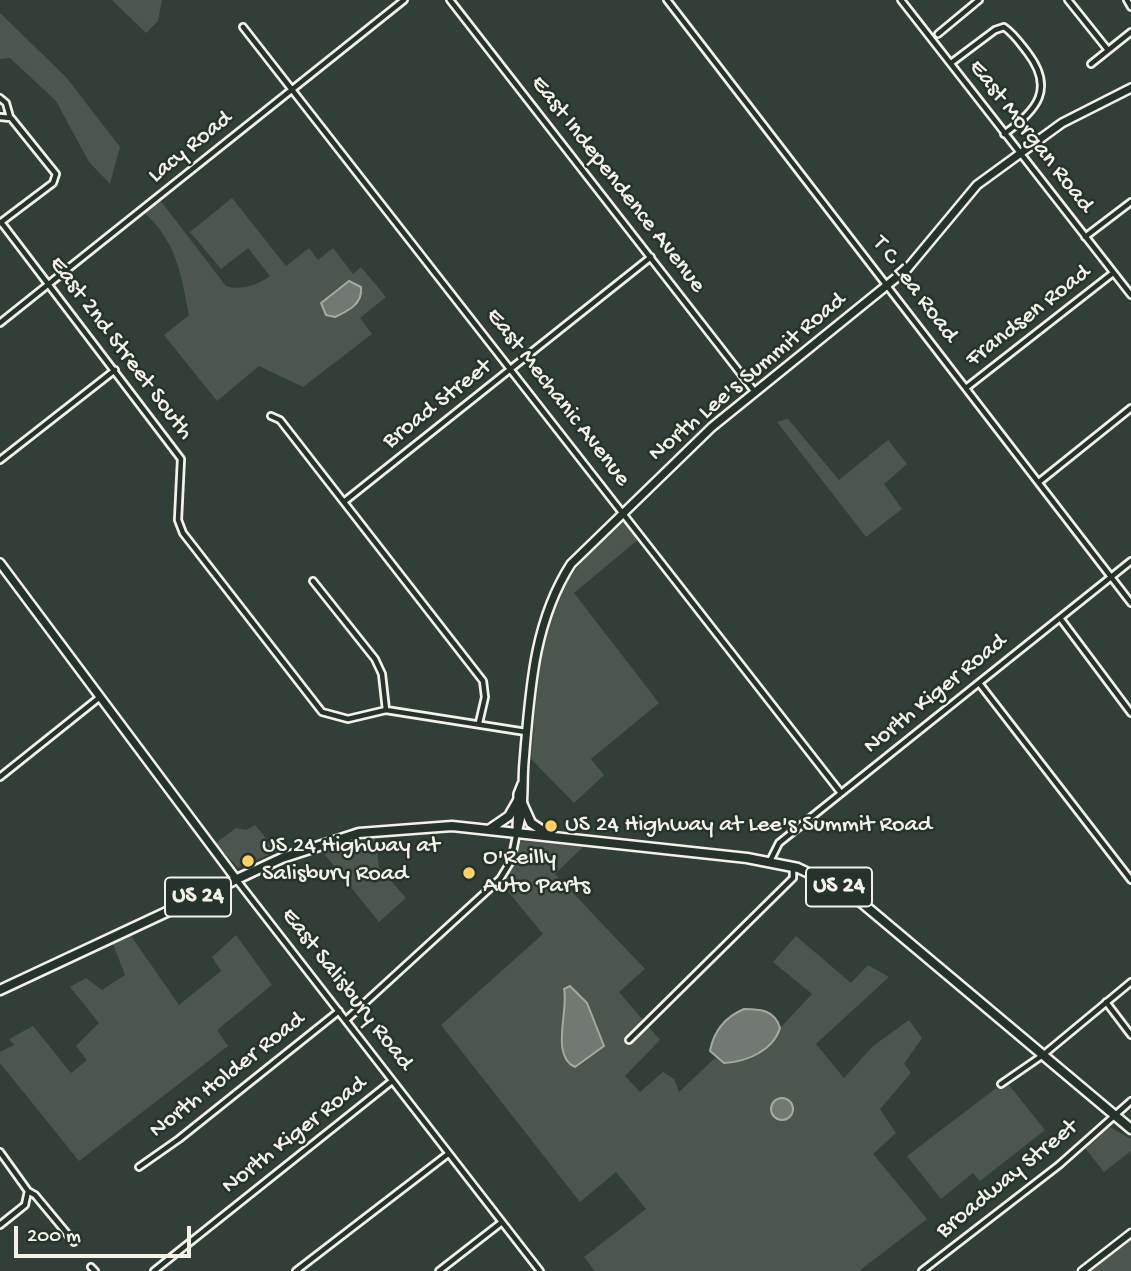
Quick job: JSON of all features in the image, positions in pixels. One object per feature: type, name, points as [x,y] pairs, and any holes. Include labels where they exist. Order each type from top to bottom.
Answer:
[{"type":"main road","name":"North Lee's Summit Road","points":[[517,831],[540,631],[556,587],[587,545],[755,392],[888,286],[924,251],[966,195],[1018,152],[1062,123],[1131,88]]},
{"type":"main road","name":"East Salisbury Road","points":[[0,562],[236,879]]},
{"type":"main road","points":[[490,829],[509,816],[520,803],[531,823],[548,835]]},
{"type":"main road","name":"US 24","points":[[0,990],[236,879],[307,848],[359,833],[434,825],[517,831],[770,861],[827,880],[862,903],[1131,1129]]},
{"type":"street","name":"Lacy Road","points":[[0,323],[404,0]]},
{"type":"street","name":"East Independence Avenue","points":[[450,0],[755,392]]},
{"type":"street","name":"T C Lea Road","points":[[667,0],[1131,603]]},
{"type":"street","name":"East Morgan Road","points":[[901,0],[1131,295]]},
{"type":"street","points":[[938,34],[979,0]]},
{"type":"street","points":[[1068,0],[1108,50]]},
{"type":"street","points":[[1127,0],[1131,7]]},
{"type":"street","name":"East Mechanic Avenue","points":[[243,27],[624,511],[841,793]]},
{"type":"street","points":[[951,63],[995,30],[1004,27],[1035,63],[1043,81],[1041,93],[1018,124],[1004,134]]},
{"type":"street","points":[[1091,64],[1131,32]]},
{"type":"street","points":[[0,98],[6,103],[5,117],[54,170],[56,176],[52,183],[1,223]]},
{"type":"street","name":"Frandsen Road","points":[[1086,237],[1131,202]]},
{"type":"street","name":"East 2nd Street South","points":[[1,223],[50,283],[181,459],[178,520],[183,533],[322,712],[348,719],[386,710],[527,732]]},
{"type":"street","name":"Broad Street","points":[[345,501],[651,257]]},
{"type":"street","name":"Frandsen Road","points":[[966,388],[1113,273]]},
{"type":"street","points":[[0,460],[115,370]]},
{"type":"street","points":[[1039,483],[1131,408]]},
{"type":"street","points":[[271,416],[280,420],[345,501],[483,681],[485,697],[479,723]]},
{"type":"street","name":"North Kiger Road","points":[[770,861],[779,843],[1131,561]]},
{"type":"street","points":[[313,581],[375,659],[382,674],[386,710]]},
{"type":"street","points":[[1060,618],[1131,712]]},
{"type":"street","points":[[979,683],[1131,880]]},
{"type":"street","points":[[0,777],[100,697]]},
{"type":"street","name":"North Holder Road","points":[[345,1020],[497,883],[511,860],[517,831]]},
{"type":"street","points":[[629,1040],[793,878],[793,867]]},
{"type":"street","name":"East Salisbury Road","points":[[236,879],[540,1271]]},
{"type":"street","points":[[1000,1084],[1043,1055],[1131,982]]},
{"type":"street","points":[[1106,1002],[1131,1035]]},
{"type":"street","name":"North Holder Road","points":[[139,1167],[179,1139],[339,1011]]},
{"type":"street","name":"North Kiger Road","points":[[154,1271],[392,1081]]},
{"type":"street","name":"Broadway Street","points":[[922,1271],[1059,1165],[1131,1101]]},
{"type":"street","points":[[0,1152],[28,1191],[35,1195],[74,1242]]},
{"type":"street","points":[[296,1271],[448,1154]]},
{"type":"street","points":[[0,1225],[22,1208],[28,1191]]},
{"type":"street","points":[[439,1271],[502,1222]]},
{"type":"street","points":[[1082,1271],[1131,1233]]},
{"type":"shaded area","points":[[112,0],[162,0],[158,21],[146,33]]},
{"type":"shaded area","points":[[0,13],[66,77],[120,147],[110,184],[89,162],[56,101],[10,58],[0,59]]},
{"type":"shaded area","points":[[232,198],[286,266],[309,248],[318,260],[333,248],[353,274],[361,267],[386,297],[360,318],[372,334],[303,387],[259,366],[217,401],[164,335],[189,315],[180,272],[171,248],[165,236],[145,213],[160,200],[226,286],[249,286],[270,276],[248,248],[221,269],[190,232]],"holes":[[[348,281],[360,299],[350,309],[322,303]]]},
{"type":"shaded area","points":[[349,281],[361,287],[360,298],[349,309],[335,317],[326,315],[321,303]]},
{"type":"shaded area","points":[[788,419],[839,480],[888,440],[907,464],[884,484],[902,509],[866,537],[777,422]]},
{"type":"shaded area","points":[[620,523],[627,523],[640,538],[574,593],[659,703],[591,759],[604,775],[574,803],[531,759],[540,666],[550,621],[569,579]]},
{"type":"shaded area","points":[[255,825],[277,851],[238,868],[216,843],[236,828],[246,830]]},
{"type":"shaded area","points":[[375,837],[379,867],[406,898],[379,922],[322,851]]},
{"type":"shaded area","points":[[520,842],[583,847],[555,874],[645,969],[619,992],[660,1040],[625,1076],[640,1092],[663,1072],[674,1079],[679,1092],[715,1058],[724,1061],[743,1059],[770,1044],[780,1028],[812,994],[773,962],[796,936],[851,983],[868,965],[889,977],[816,1044],[844,1078],[873,1046],[909,1020],[922,1038],[904,1064],[911,1073],[880,1109],[896,1133],[873,1154],[927,1219],[859,1271],[595,1271],[584,1257],[646,1209],[616,1172],[580,1202],[441,1025],[543,934],[501,883],[512,868]]},
{"type":"shaded area","points":[[236,935],[272,985],[217,1030],[228,1046],[79,1161],[0,1063],[0,1052],[14,1045],[9,1039],[33,1026],[71,1073],[87,1060],[76,1046],[99,1023],[70,987],[86,978],[102,990],[125,975],[113,944],[131,936],[179,1005],[221,971],[212,957]]},
{"type":"shaded area","points":[[570,986],[587,1003],[604,1046],[575,1067],[563,1053],[562,1043],[564,989]]},
{"type":"shaded area","points":[[744,1009],[761,1010],[771,1014],[780,1028],[771,1043],[758,1054],[724,1063],[710,1051],[714,1037],[726,1020]]},
{"type":"shaded area","points":[[1009,1085],[1045,1130],[980,1181],[973,1173],[941,1199],[907,1156],[995,1089]]},
{"type":"shaded area","points":[[782,1098],[790,1101],[793,1109],[790,1117],[782,1120],[774,1117],[771,1109],[774,1101]]},
{"type":"shaded area","points":[[1110,1127],[1131,1139],[1131,1151],[1104,1172],[1085,1148]]},
{"type":"shaded area","points":[[1131,1236],[1131,1271],[1088,1271]]},
{"type":"place","name":"US 24 Highway at Lee's Summit Road","points":[[551,826]]},
{"type":"place","name":"US 24 Highway at Salisbury Road","points":[[248,861]]},
{"type":"place","name":"O'Reilly Auto Parts","points":[[469,873]]}]
